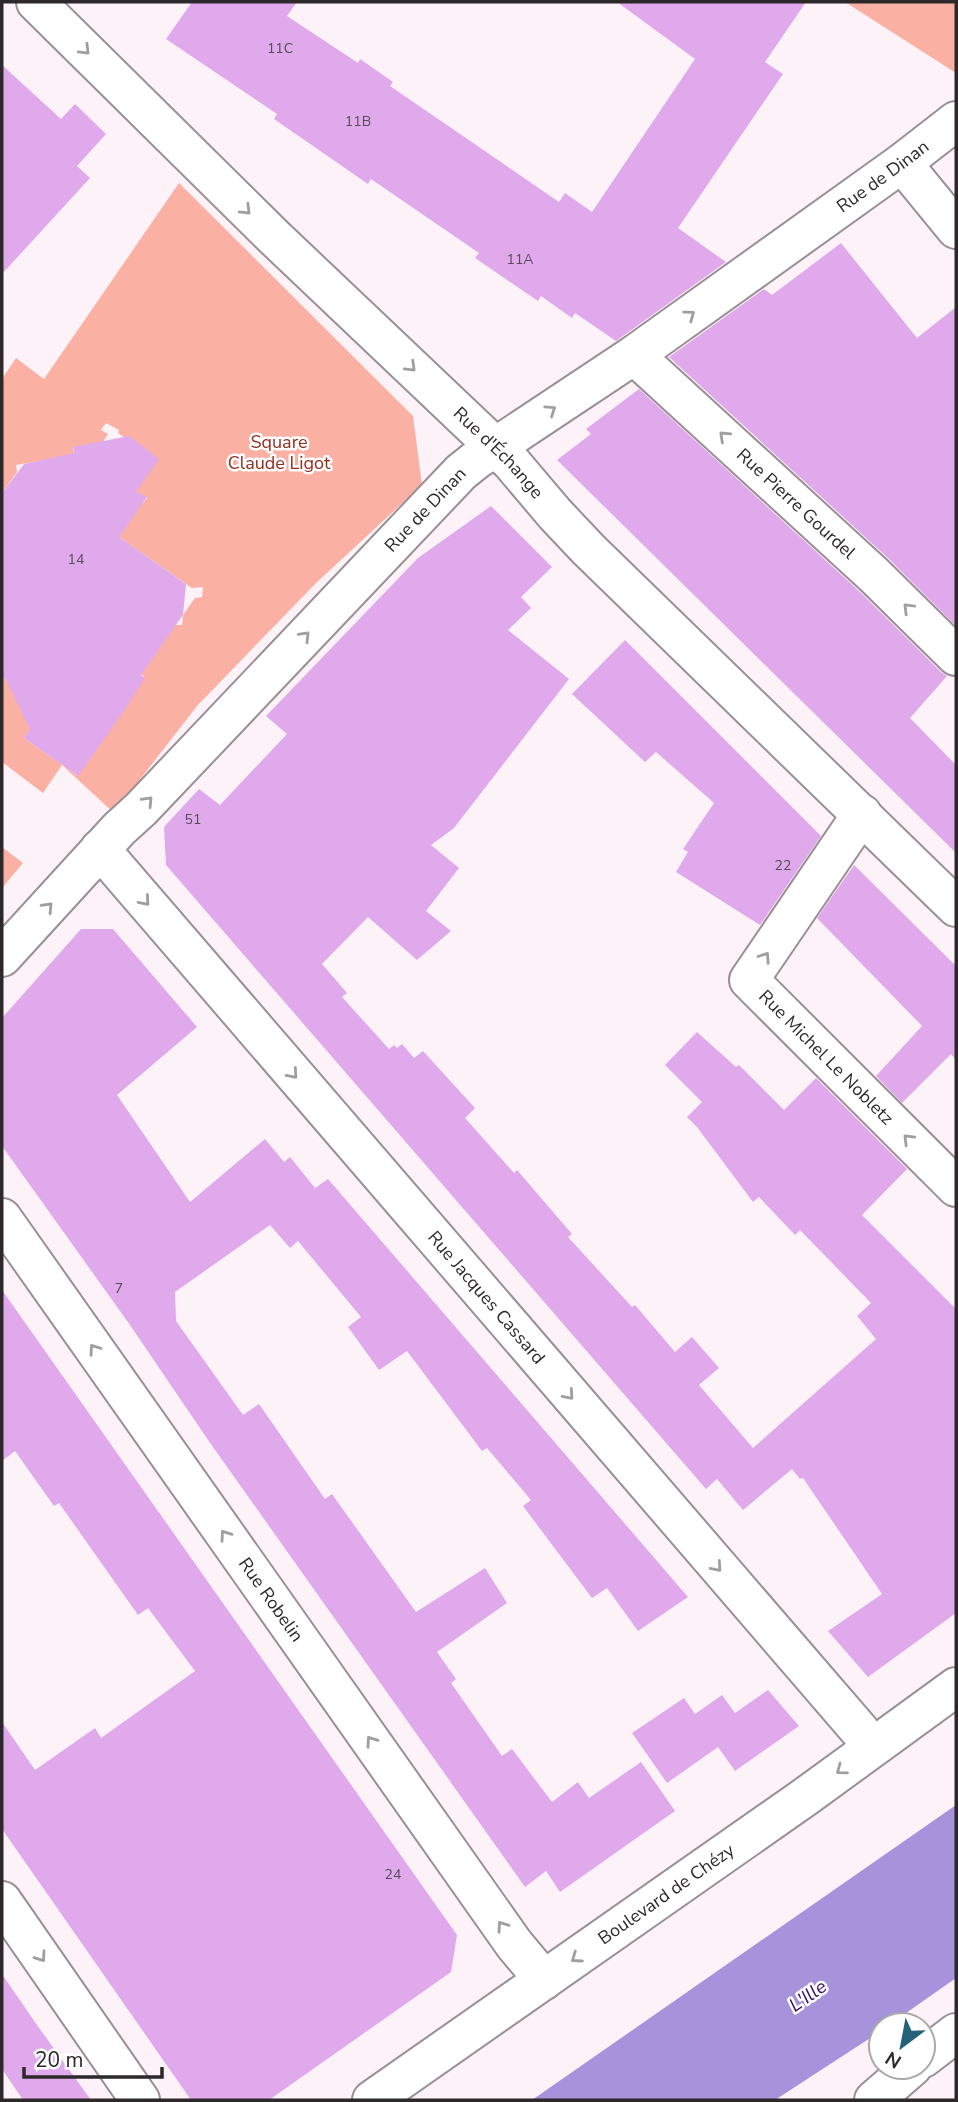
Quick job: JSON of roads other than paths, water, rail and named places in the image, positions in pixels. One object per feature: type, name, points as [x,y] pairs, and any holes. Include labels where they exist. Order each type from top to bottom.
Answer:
[{"type":"street","name":"Rue d'Échange","points":[[36,2],[274,237],[511,462],[588,549],[956,907]]},
{"type":"street","name":"Rue de Dinan","points":[[2,957],[100,849],[461,472],[635,355],[902,163],[956,121]]},
{"type":"street","points":[[902,163],[956,229]]},
{"type":"street","name":"Rue Pierre Gourdel","points":[[635,355],[874,575],[956,656]]},
{"type":"street","name":"Rue Michel Le Nobletz","points":[[862,814],[749,980],[956,1187]]},
{"type":"street","name":"Rue Jacques Cassard","points":[[100,849],[871,1747]]},
{"type":"street","name":"Rue Robelin","points":[[2,1218],[514,1944],[544,1980]]},
{"type":"street","name":"Boulevard de Chézy","points":[[372,2100],[805,1797],[956,1687]]},
{"type":"street","points":[[2,1901],[140,2100]]},
{"type":"street","points":[[937,2047],[956,2033]]},
{"type":"street","points":[[874,2100],[896,2081]]},
{"type":"water","name":"L'Ille","points":[[956,1805],[956,1978],[909,2011],[867,2011],[867,2040],[775,2100],[532,2100]]},
{"type":"park label","name":"Square Claude Ligot","points":[[279,452]]}]
